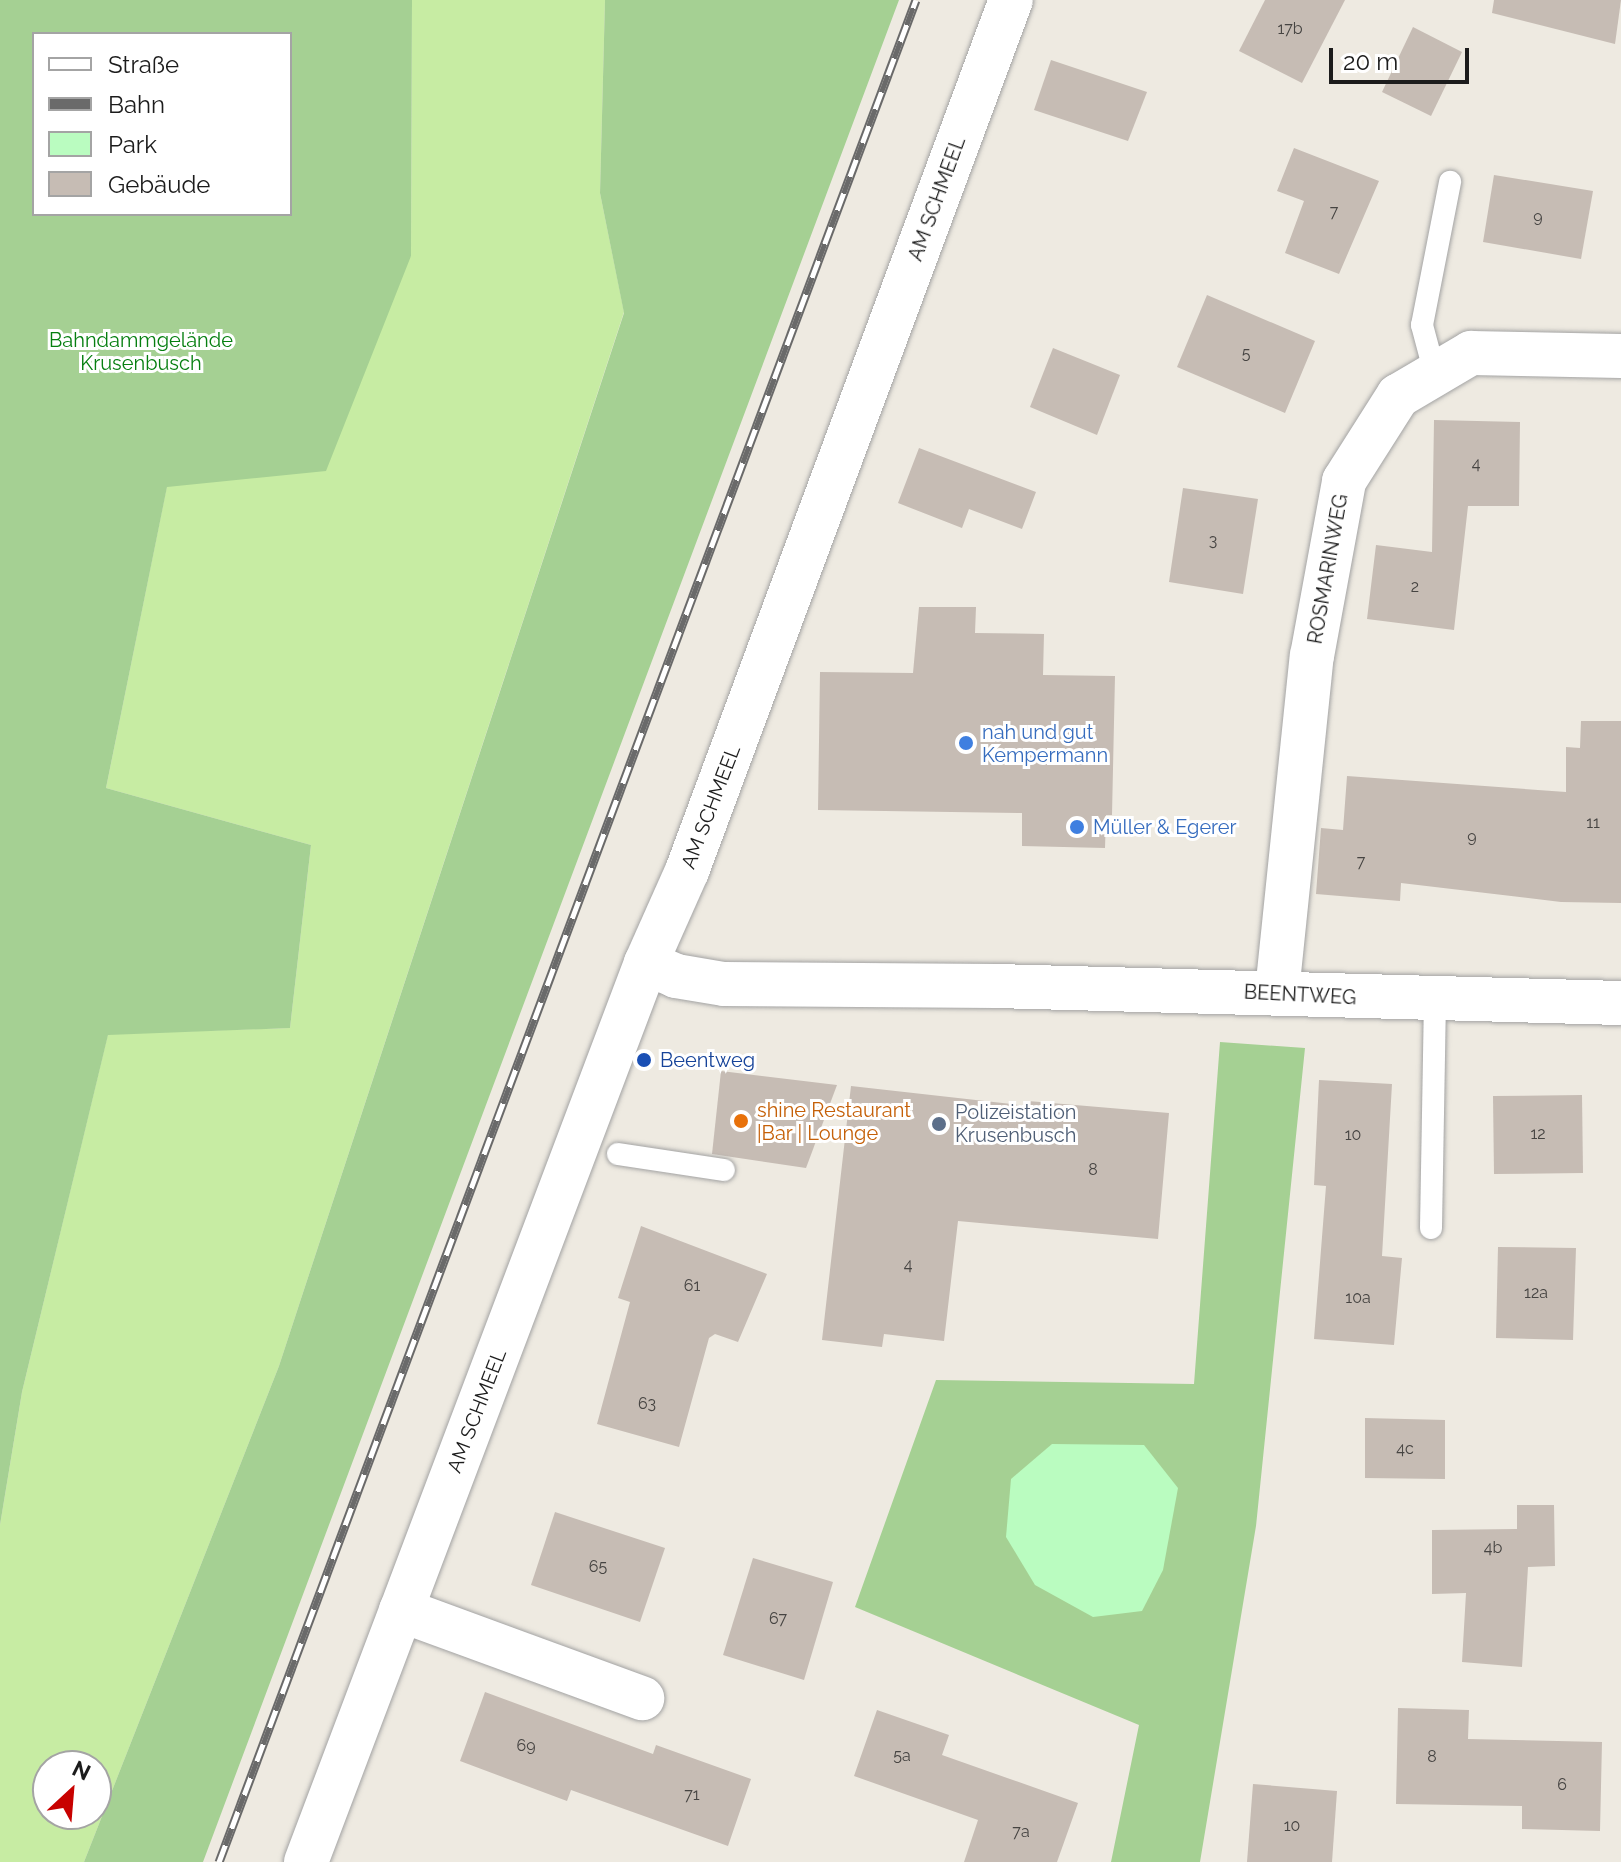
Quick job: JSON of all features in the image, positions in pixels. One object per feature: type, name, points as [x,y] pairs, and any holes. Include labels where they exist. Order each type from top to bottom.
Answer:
[{"type":"street","name":"AM SCHMEEL","points":[[306,1862],[646,963],[687,871],[1011,0]]},
{"type":"street","name":"ROSMARINWEG","points":[[1277,992],[1312,656],[1344,481],[1398,396],[1471,353],[1621,356]]},
{"type":"street","name":"BEENTWEG","points":[[646,963],[676,976],[724,984],[1277,992],[1435,1000],[1621,1003]]},
{"type":"street","points":[[401,1610],[642,1698]]},
{"type":"lane","points":[[1435,374],[1422,325],[1450,182]]},
{"type":"lane","points":[[1431,1228],[1435,1000]]},
{"type":"lane","points":[[618,1154],[724,1170]]},
{"type":"green space","name":"Bahndammgelände Krusenbusch","points":[[0,0],[412,0],[411,256],[326,471],[167,487],[106,788],[311,845],[290,1028],[108,1035],[22,1392],[0,1525]]},
{"type":"green space","points":[[412,0],[605,0],[600,193],[624,312],[279,1366],[112,1791],[112,1750],[32,1750],[32,1830],[97,1830],[84,1862],[0,1862],[0,1525],[22,1392],[108,1034],[290,1028],[311,845],[106,788],[167,486],[411,256]]},
{"type":"green space","points":[[605,0],[899,0],[203,1862],[84,1862],[97,1830],[112,1830],[112,1791],[279,1366],[624,313],[600,193]]},
{"type":"green space","points":[[1220,1042],[1305,1048],[1256,1526],[1200,1862],[1111,1862],[1139,1725],[855,1607],[936,1380],[1194,1384]]},
{"type":"green space","points":[[1052,1444],[1144,1445],[1178,1488],[1163,1570],[1142,1611],[1093,1617],[1035,1585],[1006,1537],[1011,1479]]},
{"type":"building","points":[[1265,0],[1345,0],[1302,83],[1239,51]]},
{"type":"building","points":[[1494,0],[1621,0],[1615,44],[1492,13]]},
{"type":"building","points":[[1413,27],[1462,52],[1431,116],[1382,92]]},
{"type":"building","points":[[1051,60],[1147,92],[1128,141],[1034,110]]},
{"type":"building","points":[[1294,148],[1379,181],[1339,274],[1285,253],[1304,201],[1277,191]]},
{"type":"building","points":[[1494,175],[1593,191],[1581,259],[1483,242]]},
{"type":"building","points":[[1207,295],[1315,341],[1285,413],[1177,367]]},
{"type":"building","points":[[1053,348],[1120,375],[1097,435],[1030,407]]},
{"type":"building","points":[[1434,420],[1520,422],[1519,506],[1468,506],[1454,630],[1367,619],[1376,545],[1432,552]]},
{"type":"building","points":[[919,448],[1036,492],[1022,529],[969,509],[962,528],[898,503]]},
{"type":"building","points":[[1183,488],[1258,499],[1243,594],[1169,582]]},
{"type":"building","name":"nah und gut Kempermann","points":[[919,607],[976,607],[975,633],[1044,634],[1043,675],[1115,676],[1112,815],[1106,815],[1105,848],[1022,846],[1022,813],[818,810],[820,672],[913,673]]},
{"type":"building","points":[[1581,721],[1621,721],[1621,903],[1561,902],[1401,883],[1400,901],[1316,894],[1321,828],[1343,830],[1347,776],[1566,792],[1566,747],[1580,748]]},
{"type":"building","points":[[721,1071],[837,1085],[806,1168],[712,1154]]},
{"type":"building","points":[[1319,1080],[1392,1084],[1382,1256],[1402,1258],[1394,1345],[1314,1339],[1326,1186],[1314,1185]]},
{"type":"building","points":[[851,1086],[1028,1106],[1028,1101],[1169,1113],[1158,1239],[958,1221],[944,1341],[884,1334],[882,1347],[822,1340]]},
{"type":"building","points":[[1582,1095],[1583,1173],[1494,1174],[1493,1096]]},
{"type":"building","points":[[641,1226],[767,1274],[738,1342],[715,1334],[709,1338],[679,1447],[597,1424],[630,1302],[618,1298]]},
{"type":"building","points":[[1498,1247],[1576,1248],[1573,1340],[1496,1338]]},
{"type":"building","points":[[1365,1418],[1445,1420],[1445,1479],[1365,1478]]},
{"type":"building","points":[[1517,1505],[1554,1505],[1555,1566],[1528,1567],[1522,1667],[1462,1662],[1466,1593],[1432,1594],[1432,1530],[1517,1529]]},
{"type":"building","points":[[555,1512],[665,1548],[640,1622],[531,1585]]},
{"type":"building","points":[[753,1558],[833,1582],[804,1680],[723,1655]]},
{"type":"building","points":[[485,1692],[653,1754],[656,1745],[751,1779],[728,1846],[571,1790],[567,1801],[460,1761]]},
{"type":"building","points":[[1398,1708],[1469,1710],[1468,1739],[1602,1742],[1600,1831],[1522,1829],[1522,1806],[1396,1804]]},
{"type":"building","points":[[877,1710],[949,1735],[942,1755],[1078,1803],[1057,1862],[964,1862],[978,1820],[854,1776]]},
{"type":"building","points":[[1253,1784],[1337,1791],[1332,1862],[1247,1862]]},
{"type":"railway","points":[[219,1862],[916,0]]},
{"type":"place","name":"nah und gut Kempermann","points":[[966,743]]},
{"type":"place","name":"Müller & Egerer","points":[[1077,827]]},
{"type":"place","name":"Beentweg","points":[[644,1060]]},
{"type":"place","name":"shine Restaurant |Bar | Lounge","points":[[741,1121]]},
{"type":"place","name":"Polizeistation Krusenbusch","points":[[939,1124]]}]
